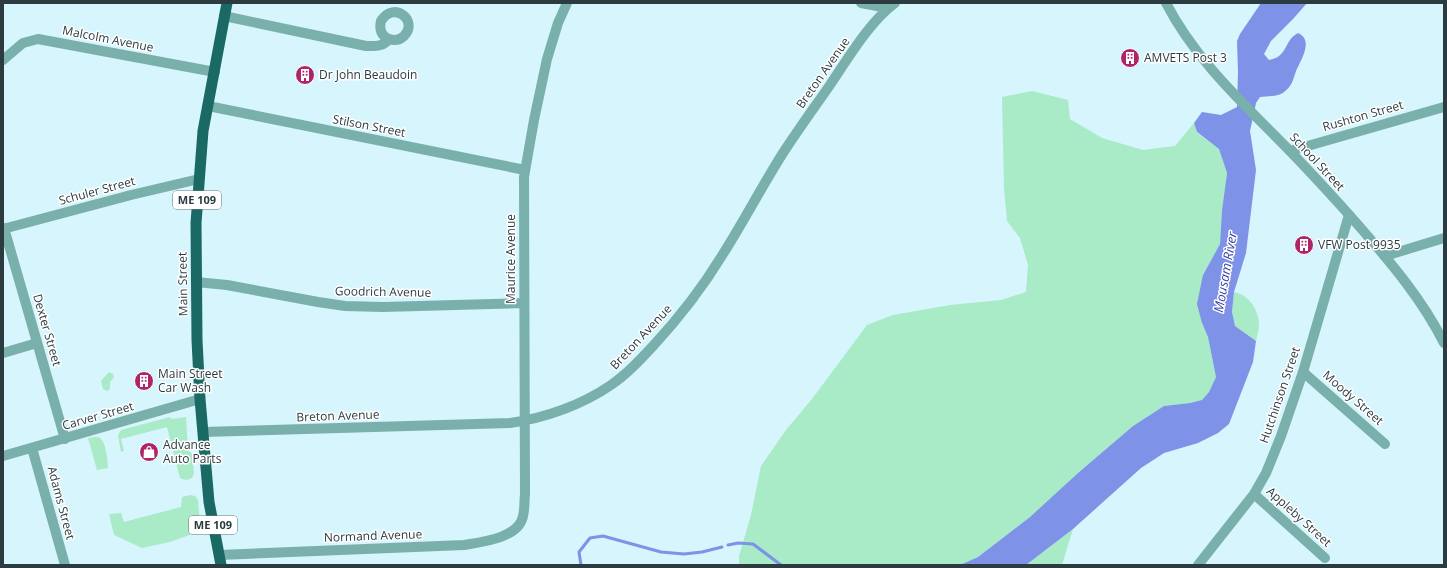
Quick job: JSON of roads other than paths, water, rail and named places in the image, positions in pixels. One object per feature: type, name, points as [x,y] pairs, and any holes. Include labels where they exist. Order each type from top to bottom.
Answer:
[{"type":"highway","name":"Main Street","points":[[220,560],[209,502],[200,399],[197,340],[196,223],[198,179],[203,131],[227,3]]},
{"type":"street","name":"Maurice Avenue","points":[[522,521],[525,494],[525,170],[547,59],[558,23],[567,3]]},
{"type":"street","points":[[861,3],[892,6]]},
{"type":"street","name":"School Street","points":[[1166,3],[1178,26],[1201,57],[1236,96],[1290,151],[1385,256],[1420,302],[1444,343]]},
{"type":"street","name":"Breton Avenue","points":[[203,432],[510,424],[557,411],[579,403],[601,392],[628,372],[661,337],[703,285],[783,153],[860,42],[892,6]]},
{"type":"street","points":[[224,16],[366,46],[383,45],[389,39]]},
{"type":"street","name":"Malcolm Avenue","points":[[3,60],[23,43],[38,39],[214,72]]},
{"type":"street","name":"Stilson Street","points":[[208,106],[525,170]]},
{"type":"street","name":"Rushton Street","points":[[1290,151],[1444,107]]},
{"type":"street","name":"Schuler Street","points":[[4,229],[131,195],[198,179]]},
{"type":"street","name":"Hutchinson Street","points":[[1198,565],[1254,494],[1266,473],[1281,436],[1302,372],[1349,215]]},
{"type":"street","name":"Dexter Street","points":[[4,229],[65,439]]},
{"type":"street","points":[[1385,256],[1444,238]]},
{"type":"street","name":"Goodrich Avenue","points":[[196,282],[227,285],[345,306],[383,307],[524,303]]},
{"type":"street","points":[[3,353],[37,343]]},
{"type":"street","name":"Moody Street","points":[[1302,372],[1386,444]]},
{"type":"street","name":"Carver Street","points":[[3,456],[200,399]]},
{"type":"street","name":"Adams Street","points":[[32,448],[65,565]]},
{"type":"street","name":"Appleby Street","points":[[1254,494],[1325,558]]},
{"type":"street","name":"Normand Avenue","points":[[220,560],[464,545],[497,539],[514,529],[522,521]]},
{"type":"water","name":"Mousam River","points":[[1261,3],[1307,3],[1271,41],[1264,54],[1269,60],[1280,56],[1290,40],[1298,33],[1303,36],[1306,45],[1303,56],[1289,87],[1282,94],[1260,97],[1256,103],[1250,131],[1256,170],[1246,253],[1234,292],[1232,312],[1235,326],[1256,341],[1253,362],[1229,424],[1218,433],[1198,443],[1164,453],[1141,468],[1073,529],[1026,565],[960,565],[978,557],[1030,517],[1133,426],[1164,406],[1202,400],[1209,392],[1216,377],[1208,337],[1202,323],[1197,304],[1203,275],[1220,244],[1222,210],[1227,173],[1219,149],[1197,132],[1194,123],[1202,112],[1221,115],[1237,107],[1237,41],[1240,34]]},
{"type":"waterway","points":[[581,565],[579,552],[590,538],[603,536],[661,552],[684,554],[702,552],[722,547]]},
{"type":"waterway","points":[[728,545],[738,543],[753,544],[781,565]]},
{"type":"place","name":"AMVETS Post 3","points":[[1130,58]]},
{"type":"place","name":"Dr John Beaudoin","points":[[305,75]]},
{"type":"place","name":"VFW Post 9935","points":[[1304,245]]},
{"type":"place","name":"Main Street Car Wash","points":[[144,381]]},
{"type":"place","name":"Advance Auto Parts","points":[[149,452]]}]
